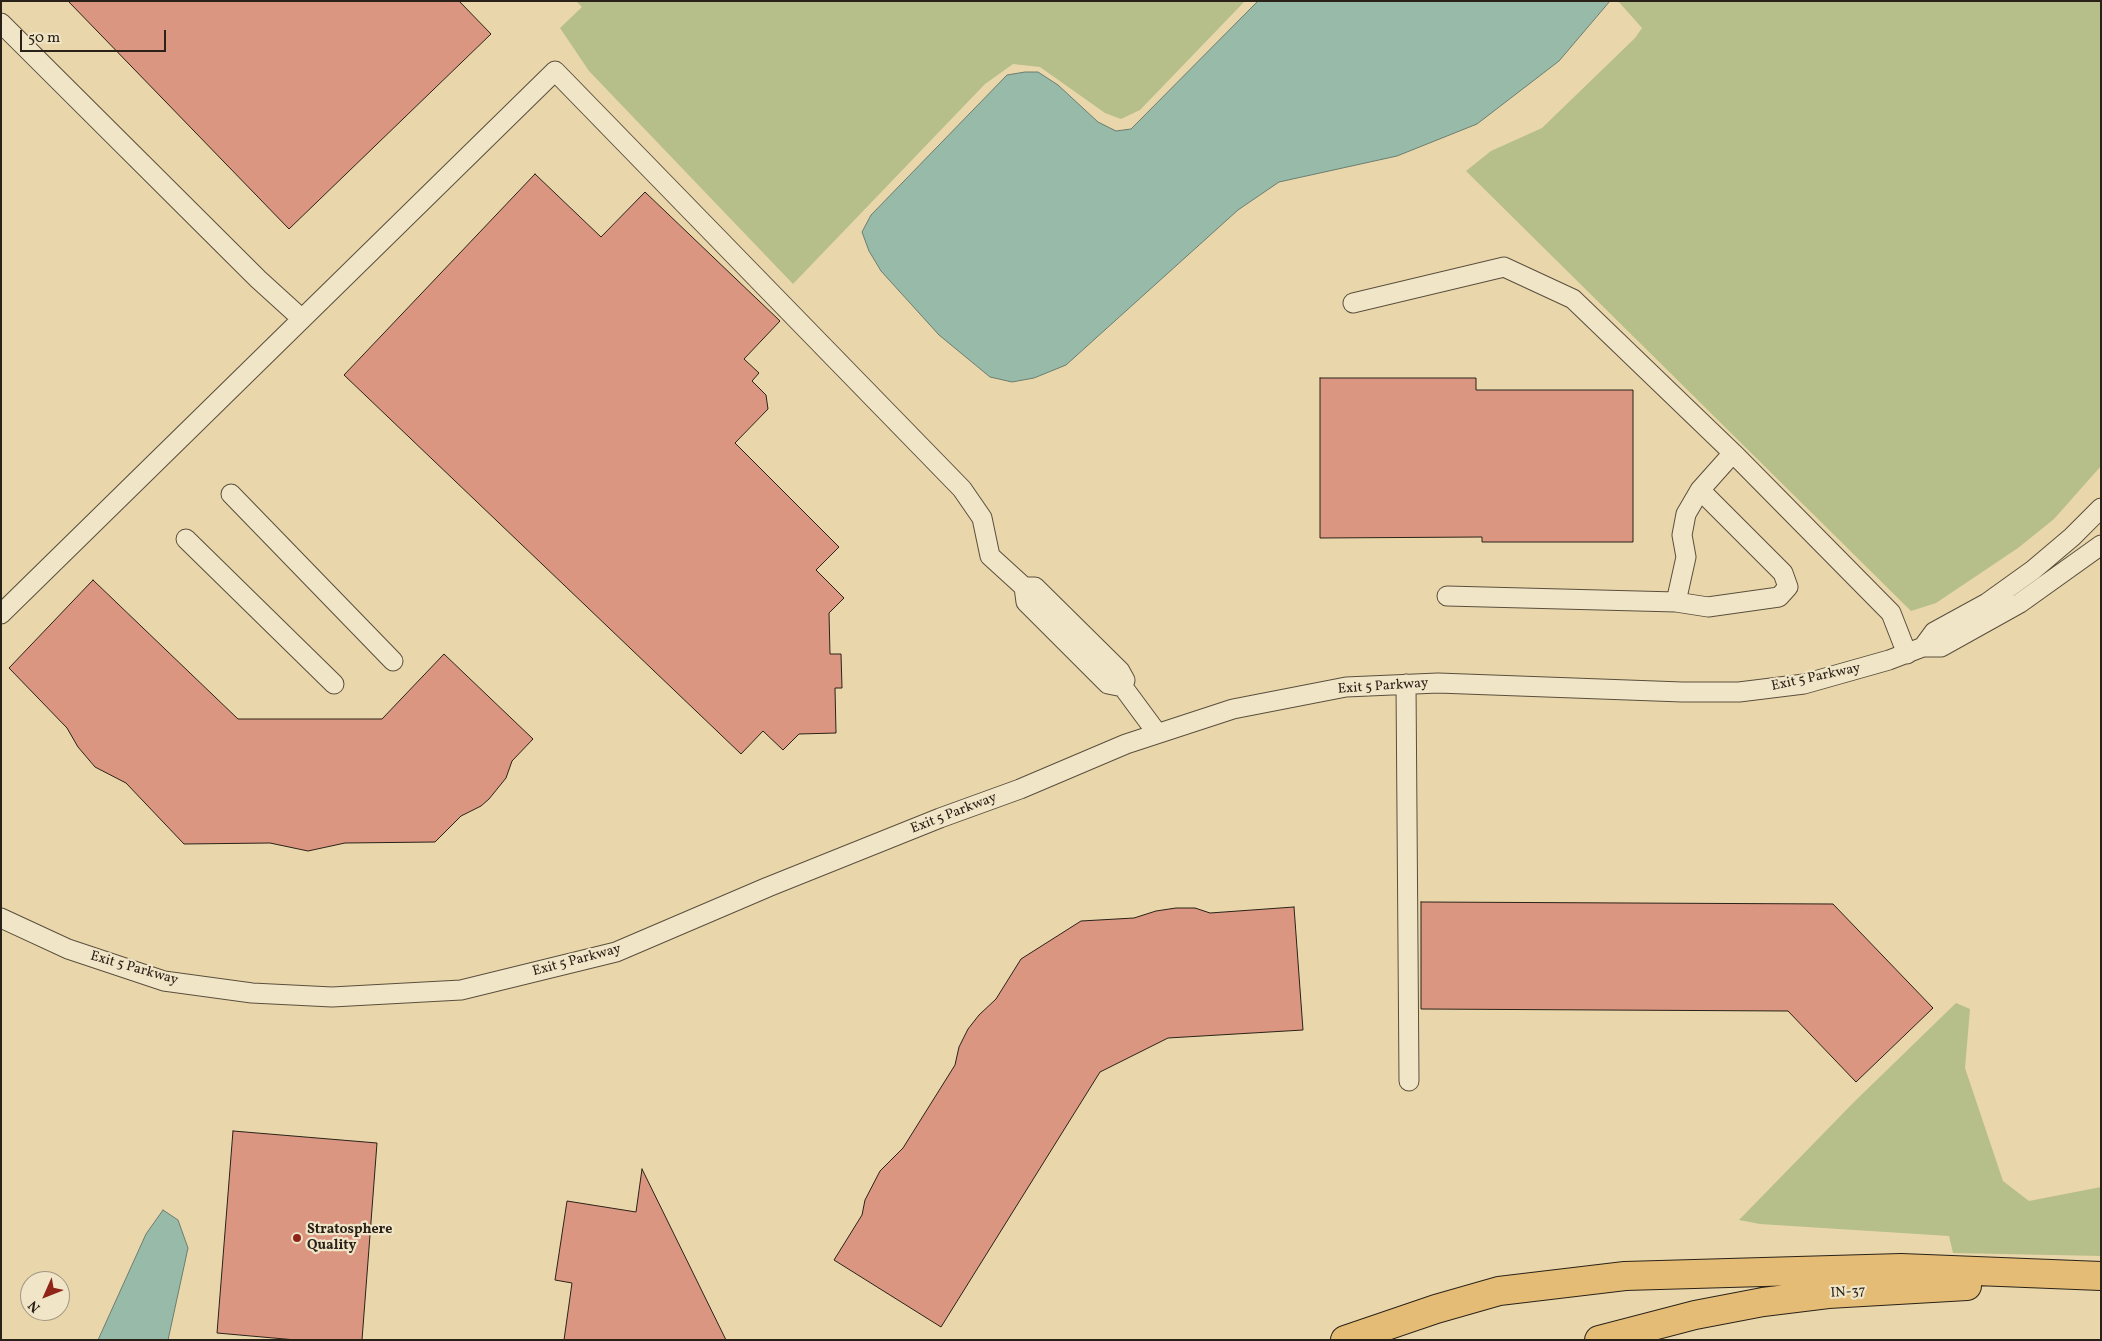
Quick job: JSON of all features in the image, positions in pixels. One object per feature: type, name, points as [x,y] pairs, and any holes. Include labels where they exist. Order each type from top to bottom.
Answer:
[{"type":"highway","points":[[1345,1340],[1436,1308],[1499,1291],[1626,1276],[1901,1268],[2101,1276]]},
{"type":"highway","name":"IN-37","points":[[1600,1340],[1694,1315],[1828,1294],[2101,1280]]},
{"type":"street","points":[[1,24],[258,279],[302,319]]},
{"type":"street","points":[[1,614],[555,71],[962,489],[982,518],[990,556],[1024,587],[1026,602],[1108,684],[1123,687],[1158,734]]},
{"type":"street","points":[[1353,302],[1504,267],[1573,299],[1733,453],[1892,613],[1915,650],[1934,632],[1995,597],[2033,570],[2072,537],[2101,508]]},
{"type":"street","points":[[1676,602],[1686,557],[1682,535],[1686,514],[1700,490],[1733,453]]},
{"type":"street","points":[[1447,596],[1676,602],[1708,607],[1779,597],[1788,587],[1783,573],[1700,490]]},
{"type":"street","points":[[231,494],[393,661]]},
{"type":"street","points":[[2072,537],[2097,555]]},
{"type":"street","points":[[186,539],[334,684]]},
{"type":"street","name":"Exit 5 Parkway","points":[[1,918],[68,949],[164,981],[252,993],[332,997],[461,990],[616,952],[768,887],[940,818],[1020,789],[1126,744],[1243,708],[1346,688],[1406,684],[1438,683],[1682,692],[1739,692],[1804,684],[1915,650],[1941,647],[1981,626],[2097,555]]},
{"type":"street","points":[[1406,684],[1409,1081]]},
{"type":"green space","points":[[576,1],[1245,1],[1140,110],[1121,119],[1105,113],[1040,67],[1013,64],[985,84],[793,284],[589,71],[560,28],[582,7]]},
{"type":"green space","points":[[1618,1],[2101,1],[2101,466],[2054,519],[2018,548],[1936,603],[1911,611],[1466,171],[1491,151],[1542,128],[1635,38],[1642,28]]},
{"type":"green space","points":[[1956,1003],[1970,1009],[1965,1068],[2003,1181],[2029,1201],[2101,1187],[2101,1256],[1953,1253],[1949,1236],[1760,1224],[1739,1220],[1854,1102]]},
{"type":"shaded area","points":[[1258,1],[1610,1],[1559,61],[1477,124],[1397,156],[1279,182],[1238,210],[1066,365],[1034,378],[1012,382],[990,377],[939,335],[881,271],[869,251],[862,232],[871,215],[1007,75],[1038,72],[1058,85],[1098,122],[1116,131],[1131,129]]},
{"type":"shaded area","points":[[163,1210],[178,1220],[188,1248],[168,1340],[98,1340],[146,1234]]},
{"type":"building","points":[[68,1],[459,1],[491,34],[289,229]]},
{"type":"building","points":[[535,174],[601,237],[645,192],[780,321],[744,359],[759,373],[752,381],[766,395],[768,409],[735,443],[839,547],[816,570],[844,598],[829,613],[830,654],[841,654],[842,688],[835,688],[836,733],[799,734],[783,750],[763,731],[741,754],[344,375]]},
{"type":"building","points":[[1320,378],[1476,378],[1476,390],[1633,390],[1633,542],[1482,542],[1482,537],[1320,538]]},
{"type":"building","points":[[93,580],[238,719],[382,719],[444,654],[533,739],[512,761],[506,778],[489,799],[481,806],[461,816],[435,842],[345,843],[308,851],[270,843],[184,844],[126,783],[95,767],[78,747],[67,728],[9,668]]},
{"type":"building","points":[[1421,902],[1833,904],[1933,1008],[1856,1082],[1788,1011],[1421,1009]]},
{"type":"building","points":[[1294,907],[1303,1030],[1168,1038],[1100,1072],[941,1327],[834,1260],[862,1215],[865,1200],[880,1171],[903,1148],[955,1065],[959,1047],[968,1029],[979,1015],[996,999],[1021,959],[1081,921],[1134,918],[1156,911],[1176,908],[1195,908],[1210,913]]},
{"type":"building","name":"Stratosphere Quality","points":[[233,1131],[377,1143],[362,1340],[296,1340],[217,1333]]},
{"type":"building","points":[[642,1169],[726,1340],[564,1340],[572,1283],[555,1280],[567,1201],[636,1212]]},
{"type":"place","name":"Stratosphere Quality","points":[[297,1238]]}]
